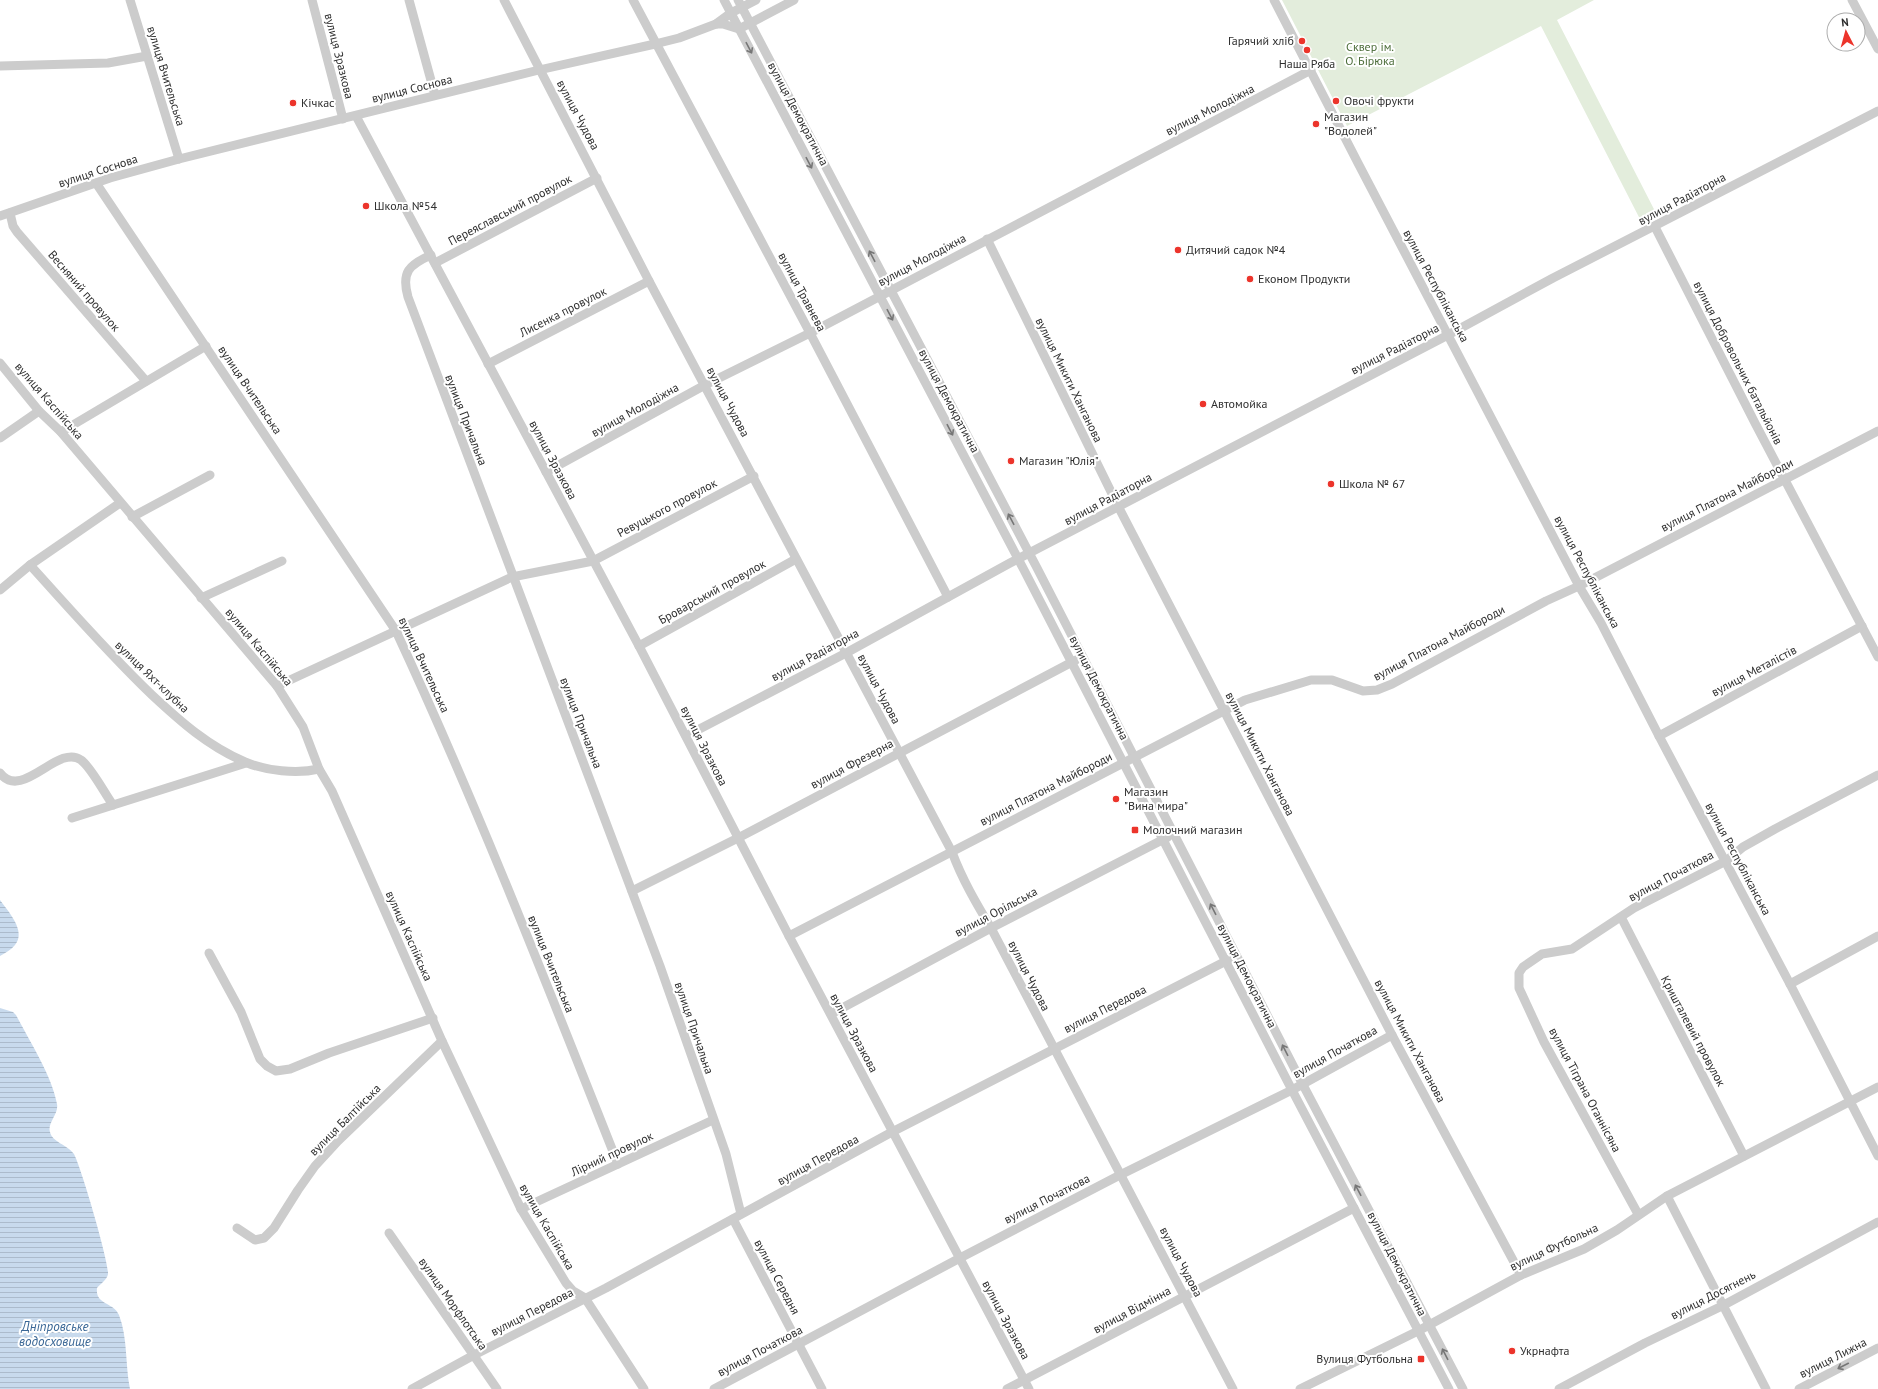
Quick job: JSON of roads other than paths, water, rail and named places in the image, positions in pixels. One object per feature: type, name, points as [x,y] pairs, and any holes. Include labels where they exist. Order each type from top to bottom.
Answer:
[{"type":"street","name":"вулиця Вчительська","points":[[130,0],[179,159]]},
{"type":"street","name":"вулиця Зразкова","points":[[312,0],[342,119]]},
{"type":"street","points":[[409,0],[435,95]]},
{"type":"street","name":"вулиця Чудова","points":[[504,0],[649,281],[754,476],[796,559],[952,852],[966,886],[991,928],[1053,1049],[1233,1389]]},
{"type":"street","name":"вулиця Травнева","points":[[633,0],[948,597]]},
{"type":"street","name":"вулиця Демократична","points":[[724,0],[1019,559],[1292,1090],[1449,1389]]},
{"type":"street","name":"вулиця Соснова","points":[[0,216],[96,183],[179,159],[356,116],[435,95],[679,38],[716,24],[740,4],[756,0]]},
{"type":"street","points":[[716,24],[723,24],[739,29],[794,0]]},
{"type":"street","name":"вулиця Республіканська","points":[[1274,0],[1579,586],[1601,623],[1726,861],[1878,1156]]},
{"type":"street","points":[[1852,0],[1878,50]]},
{"type":"street","name":"вулиця Демократична","points":[[740,4],[1030,554],[1302,1083],[1462,1389]]},
{"type":"street","points":[[0,66],[108,63],[147,56]]},
{"type":"street","name":"вулиця Молодіжна","points":[[546,472],[705,385],[810,333],[1311,70]]},
{"type":"street","name":"вулиця Радіаторна","points":[[686,736],[846,653],[1019,559],[1448,335],[1553,278],[1655,227],[1878,111]]},
{"type":"street","name":"вулиця Зразкова","points":[[356,116],[639,646],[789,936],[1028,1389]]},
{"type":"street","name":"Переяславський провулок","points":[[433,259],[597,178]]},
{"type":"street","name":"вулиця Вчительська","points":[[96,183],[396,631],[424,689],[511,896],[618,1164]]},
{"type":"street","name":"Весняний провулок","points":[[10,213],[13,226],[17,232],[146,381]]},
{"type":"street","name":"вулиця Добровольчих батальйонів","points":[[1655,227],[1784,479],[1878,657]]},
{"type":"street","name":"вулиця Микити Ханганова","points":[[987,239],[1119,508],[1392,1035],[1521,1275]]},
{"type":"street","name":"вулиця Причальна","points":[[433,259],[412,264],[407,271],[405,288],[512,576],[632,890],[726,1154],[741,1214]]},
{"type":"street","name":"Лисенка провулок","points":[[488,364],[649,281]]},
{"type":"street","points":[[62,432],[206,346]]},
{"type":"street","name":"вулиця Каспійська","points":[[0,363],[39,411],[62,432],[120,503],[278,686],[303,727],[319,769],[332,791],[442,1041],[521,1209],[566,1283],[573,1291],[585,1298],[644,1389]]},
{"type":"street","points":[[0,438],[39,411]]},
{"type":"street","name":"вулиця Платона Майбороди","points":[[789,936],[1245,700],[1311,680],[1332,680],[1363,691],[1377,690],[1404,678],[1546,601],[1579,586],[1878,431]]},
{"type":"street","points":[[132,517],[210,475]]},
{"type":"street","name":"Ревуцького провулок","points":[[278,686],[512,576],[593,561],[754,476]]},
{"type":"street","points":[[0,590],[30,565],[120,503]]},
{"type":"street","name":"Броварський провулок","points":[[639,646],[796,559]]},
{"type":"street","points":[[201,598],[282,560]]},
{"type":"street","name":"вулиця Яхт-клубна","points":[[30,565],[112,656],[196,735],[246,763],[288,772],[305,772],[319,769]]},
{"type":"street","name":"вулиця Металістів","points":[[1659,736],[1862,626]]},
{"type":"street","name":"вулиця Фрезерна","points":[[632,890],[738,838],[1083,657]]},
{"type":"street","points":[[0,773],[7,780],[16,782],[39,772],[59,760],[65,758],[77,758],[85,765],[113,805]]},
{"type":"street","points":[[72,818],[246,763]]},
{"type":"street","name":"вулиця Початкова","points":[[1519,973],[1523,967],[1542,954],[1572,949],[1621,917],[1659,895],[1726,861],[1743,847],[1878,775]]},
{"type":"street","name":"вулиця Орільська","points":[[831,1014],[991,928],[1174,834]]},
{"type":"street","name":"Кришталевий провулок","points":[[1621,917],[1744,1156]]},
{"type":"street","points":[[1790,984],[1878,936]]},
{"type":"street","points":[[209,953],[241,1012],[260,1059],[267,1066],[276,1071],[290,1069],[329,1053],[433,1018]]},
{"type":"street","name":"вулиця Передова","points":[[412,1389],[819,1174],[892,1132],[1237,956]]},
{"type":"street","name":"вулиця Тіграна Оганнісяна","points":[[1519,973],[1520,988],[1544,1042],[1638,1214]]},
{"type":"street","name":"вулиця Початкова","points":[[714,1389],[1120,1175],[1292,1090],[1302,1083],[1392,1035]]},
{"type":"street","name":"вулиця Балтійська","points":[[237,1228],[255,1240],[264,1238],[281,1219],[298,1190],[315,1166],[338,1141],[394,1089],[442,1041]]},
{"type":"street","name":"вулиця Футбольна","points":[[1300,1389],[1418,1331],[1521,1275],[1584,1249],[1617,1230],[1638,1214],[1667,1196],[1878,1088]]},
{"type":"street","name":"Лірний провулок","points":[[521,1209],[713,1120]]},
{"type":"street","points":[[1667,1196],[1722,1306],[1766,1389]]},
{"type":"street","name":"вулиця Відмінна","points":[[1007,1389],[1354,1208]]},
{"type":"street","name":"вулиця Середня","points":[[733,1219],[822,1389]]},
{"type":"street","name":"вулиця Досягнень","points":[[1559,1389],[1645,1343],[1722,1306],[1878,1222]]},
{"type":"street","name":"вулиця Морфлотська","points":[[389,1233],[497,1389]]},
{"type":"street","name":"вулиця Лижна","points":[[1799,1389],[1878,1348]]},
{"type":"water","points":[[0,900],[15,921],[19,933],[15,945],[0,956]]},
{"type":"water","name":"Дніпровське водосховище","points":[[0,1008],[13,1012],[16,1015],[40,1058],[57,1104],[56,1111],[50,1125],[51,1135],[74,1154],[78,1162],[100,1234],[107,1266],[108,1274],[105,1280],[97,1288],[97,1294],[102,1301],[117,1311],[119,1315],[124,1333],[130,1389],[0,1389]]},
{"type":"place","name":"Гарячий хліб","points":[[1302,41]]},
{"type":"place","name":"Наша Ряба","points":[[1307,50]]},
{"type":"place","name":"Овочі фрукти","points":[[1336,101]]},
{"type":"place","name":"Кічкас","points":[[293,103]]},
{"type":"place","name":"Магазин \"Водолей\"","points":[[1316,124]]},
{"type":"place","name":"Школа №54","points":[[366,206]]},
{"type":"place","name":"Дитячий садок №4","points":[[1178,250]]},
{"type":"place","name":"Економ Продукти","points":[[1250,279]]},
{"type":"place","name":"Автомойка","points":[[1203,404]]},
{"type":"place","name":"Магазин \"Юлія\"","points":[[1011,461]]},
{"type":"place","name":"Школа № 67","points":[[1331,484]]},
{"type":"place","name":"Магазин \"Вина мира\"","points":[[1116,799]]},
{"type":"place","name":"Молочний магазин","points":[[1135,830]]},
{"type":"place","name":"Укрнафта","points":[[1512,1351]]},
{"type":"place","name":"Вулиця Футбольна","points":[[1421,1359]]},
{"type":"park label","name":"Сквер ім. О. Бірюка","points":[[1370,54]]}]
